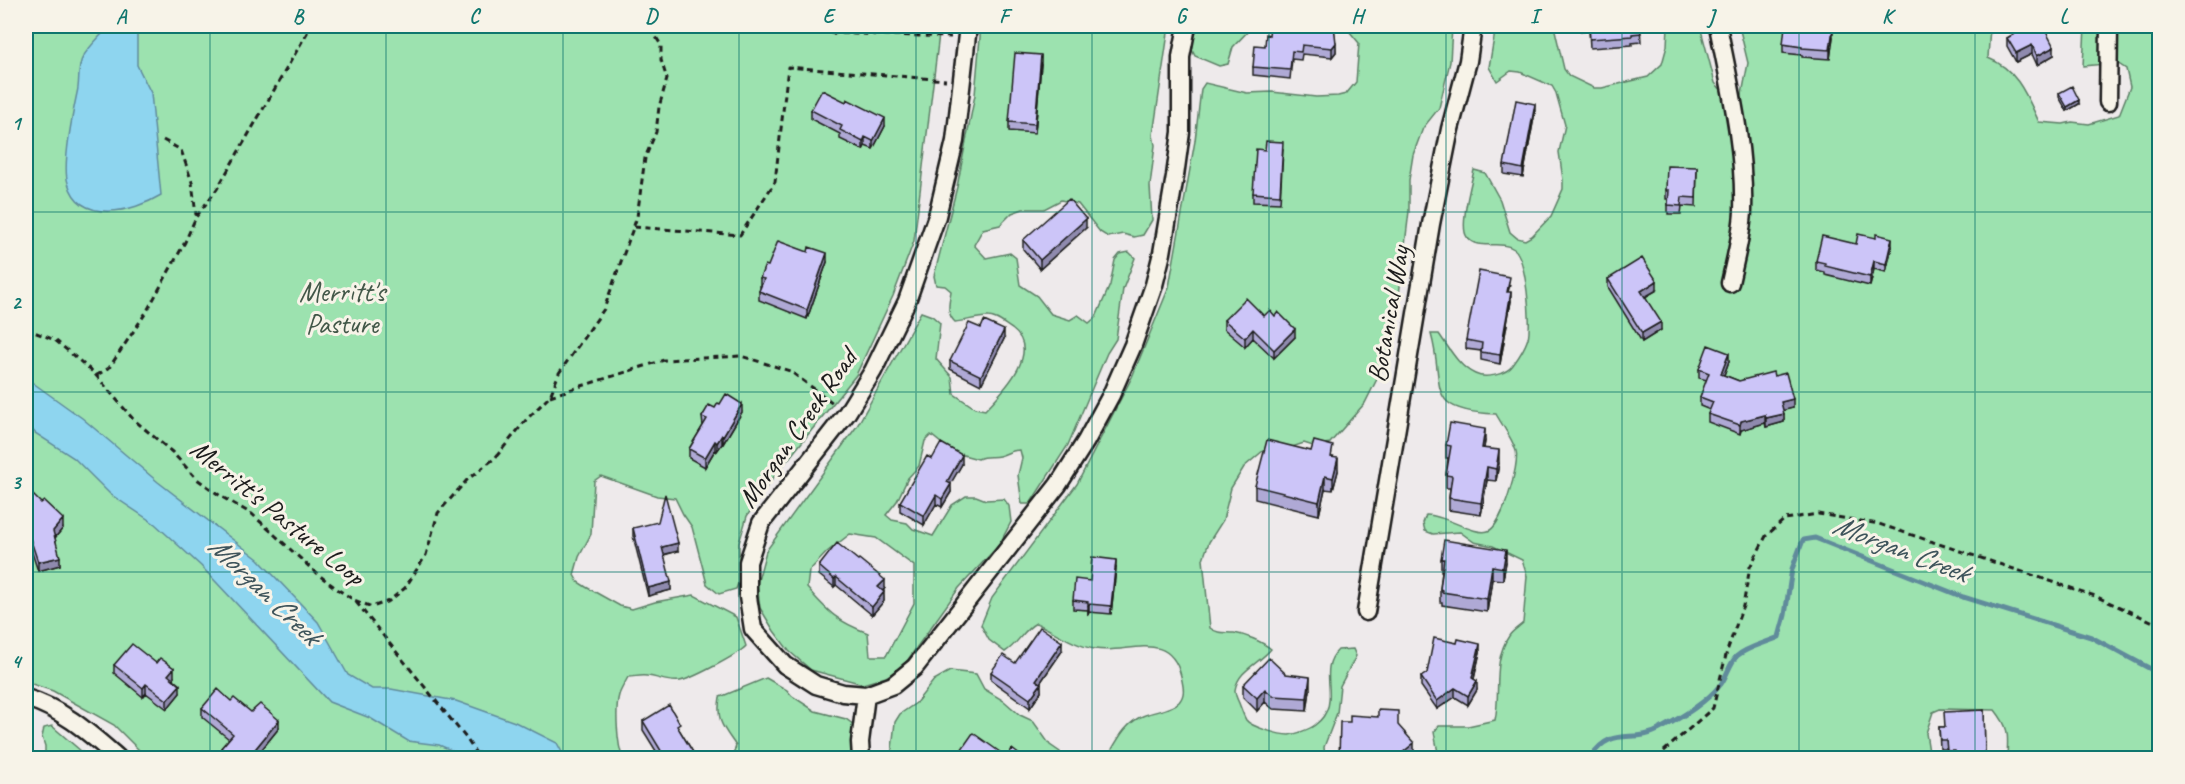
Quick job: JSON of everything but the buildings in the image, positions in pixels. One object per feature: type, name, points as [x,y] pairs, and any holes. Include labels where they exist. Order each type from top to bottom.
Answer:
[{"type":"street","name":"Morgan Creek Road","points":[[968,32],[955,141],[937,216],[907,301],[873,371],[847,413],[761,523],[748,562],[748,597],[753,629],[785,665],[816,685],[843,693],[866,695],[893,685],[915,668],[1058,485],[1111,395],[1133,345],[1154,285],[1162,253],[1181,132],[1181,57],[1186,26]]},
{"type":"street","name":"Botanical Way","points":[[1366,612],[1431,224],[1450,129],[1468,61],[1473,26]]},
{"type":"street","points":[[1718,26],[1739,128],[1742,177],[1743,213],[1730,283]]},
{"type":"street","points":[[2108,102],[2109,26]]},
{"type":"street","points":[[861,759],[860,742],[866,695]]},
{"type":"street","points":[[26,698],[60,712],[87,730],[117,759]]},
{"type":"path","points":[[96,376],[109,368],[147,311],[185,242],[196,217],[222,180],[311,26]]},
{"type":"path","name":"Merritt's Pasture Loop","points":[[26,330],[54,340],[96,376],[133,419],[172,452],[197,479],[252,514],[315,572],[354,600],[372,607],[389,601],[405,588],[426,555],[438,513],[467,480],[495,458],[549,396],[559,373],[604,309],[634,227],[645,158],[656,132],[658,107],[667,79],[661,60],[661,45],[649,26]]},
{"type":"path","points":[[824,26],[828,33],[968,32]]},
{"type":"path","points":[[634,227],[740,236],[776,182],[788,67],[962,82]]},
{"type":"path","points":[[164,140],[181,150],[192,182],[196,217]]},
{"type":"path","points":[[549,396],[664,360],[741,356],[790,371],[847,413]]},
{"type":"path","points":[[1656,759],[1713,708],[1727,651],[1743,606],[1750,567],[1766,536],[1785,519],[1818,514],[1879,524],[2094,596],[2160,625]]},
{"type":"path","points":[[354,600],[466,738],[478,759]]},
{"type":"green space","name":"Merritt's Pasture","points":[[26,26],[940,26],[914,241],[893,296],[856,375],[769,483],[747,516],[739,543],[739,581],[736,589],[719,594],[707,584],[692,527],[675,498],[657,496],[601,476],[594,481],[591,534],[579,557],[574,575],[578,582],[620,606],[632,609],[694,595],[736,617],[746,646],[715,666],[680,681],[645,676],[628,677],[619,695],[617,709],[618,736],[623,758],[147,758],[114,725],[53,691],[26,682]]},
{"type":"green space","points":[[981,26],[1169,26],[1153,135],[1155,145],[1150,186],[1152,220],[1143,235],[1134,237],[1123,234],[1108,237],[1100,232],[1078,204],[1061,200],[1044,209],[1023,209],[1012,213],[1000,225],[983,229],[974,245],[986,258],[1010,253],[1016,258],[1020,285],[1037,296],[1051,314],[1070,320],[1078,315],[1089,323],[1096,317],[1110,285],[1115,260],[1120,254],[1129,252],[1135,258],[1123,289],[1116,339],[1107,353],[1068,445],[1030,504],[1022,504],[1018,475],[1022,458],[1020,450],[978,459],[952,452],[931,435],[925,441],[919,466],[908,478],[897,501],[886,515],[892,520],[907,523],[913,529],[933,536],[952,505],[966,496],[976,496],[986,500],[1004,499],[1009,506],[1011,522],[999,545],[959,588],[902,668],[886,677],[863,684],[811,670],[789,651],[760,608],[757,584],[766,551],[857,426],[921,312],[932,316],[940,323],[936,359],[952,377],[954,394],[975,408],[985,410],[1009,383],[1022,360],[1023,349],[1020,338],[1000,321],[991,317],[955,322],[949,312],[951,291],[945,286],[936,285],[934,276],[957,187],[975,95]],"holes":[[[850,534],[876,538],[914,566],[914,603],[886,656],[870,656],[868,633],[849,625],[834,615],[807,588],[809,571],[827,552]]]},
{"type":"green space","points":[[1198,26],[1253,26],[1233,47],[1228,64],[1219,66],[1195,56],[1191,48]]},
{"type":"green space","points":[[1345,26],[1452,26],[1450,62],[1439,108],[1423,128],[1413,155],[1396,320],[1390,346],[1365,403],[1330,443],[1313,446],[1304,443],[1289,448],[1271,444],[1244,467],[1231,488],[1223,520],[1209,542],[1203,559],[1210,628],[1218,632],[1248,637],[1271,649],[1240,677],[1237,683],[1236,695],[1249,723],[1279,734],[1289,735],[1315,725],[1324,716],[1328,707],[1329,668],[1332,659],[1338,650],[1353,649],[1356,656],[1340,686],[1337,713],[1324,747],[1325,758],[1107,758],[1122,733],[1132,722],[1145,715],[1172,707],[1183,696],[1181,676],[1175,661],[1167,652],[1146,647],[1095,649],[1073,642],[1036,623],[1005,652],[989,640],[981,625],[992,598],[1077,484],[1132,377],[1169,287],[1195,141],[1201,89],[1205,83],[1247,93],[1272,92],[1316,97],[1346,94],[1356,82],[1359,43]]},
{"type":"green space","points":[[1496,26],[1554,26],[1564,69],[1569,76],[1594,88],[1602,88],[1648,77],[1662,64],[1667,46],[1668,26],[1700,26],[1715,83],[1739,110],[1748,63],[1739,26],[1990,26],[1988,58],[2014,76],[2039,122],[2089,124],[2119,115],[2130,87],[2126,69],[2117,63],[2083,66],[2085,26],[2159,26],[2159,758],[2007,758],[2007,732],[1995,710],[1940,709],[1933,712],[1926,733],[1930,758],[1439,758],[1434,732],[1439,726],[1468,726],[1495,720],[1500,656],[1509,636],[1523,623],[1527,576],[1522,560],[1493,546],[1474,542],[1460,532],[1433,534],[1425,531],[1423,523],[1426,515],[1482,532],[1488,531],[1499,519],[1504,507],[1513,481],[1517,458],[1512,441],[1496,414],[1457,408],[1441,393],[1431,334],[1439,334],[1459,362],[1475,374],[1495,375],[1506,371],[1513,365],[1528,338],[1525,277],[1522,264],[1514,249],[1503,245],[1477,244],[1467,237],[1464,224],[1474,170],[1485,173],[1500,200],[1510,232],[1517,238],[1525,240],[1532,236],[1551,216],[1563,189],[1559,152],[1565,125],[1556,93],[1552,86],[1520,72],[1511,71],[1497,81],[1489,67]]},
{"type":"green space","points":[[950,671],[976,674],[984,689],[1004,701],[1020,715],[1033,721],[1050,745],[1060,752],[1062,758],[891,758],[895,722],[900,714],[916,703],[934,680]]},
{"type":"green space","points":[[766,678],[815,711],[846,719],[854,725],[852,758],[732,758],[736,746],[720,718],[720,697]]},
{"type":"green space","points":[[52,726],[89,758],[45,758],[42,737],[44,728]]},
{"type":"water","points":[[109,26],[133,26],[137,30],[137,65],[151,93],[161,195],[136,206],[108,211],[95,210],[84,205],[74,196],[66,175],[66,164],[81,61],[88,49]]},
{"type":"water","points":[[26,378],[82,418],[158,482],[258,559],[318,622],[348,675],[372,689],[391,689],[456,701],[515,722],[557,743],[565,758],[490,758],[478,752],[458,753],[439,745],[408,741],[370,718],[329,702],[201,566],[155,524],[110,494],[74,458],[35,433],[26,422]]},
{"type":"waterway","name":"Morgan Creek","points":[[1590,758],[1607,741],[1652,733],[1686,714],[1715,691],[1737,656],[1779,637],[1792,569],[1803,540],[1815,538],[1963,597],[2091,637],[2160,674]]}]
